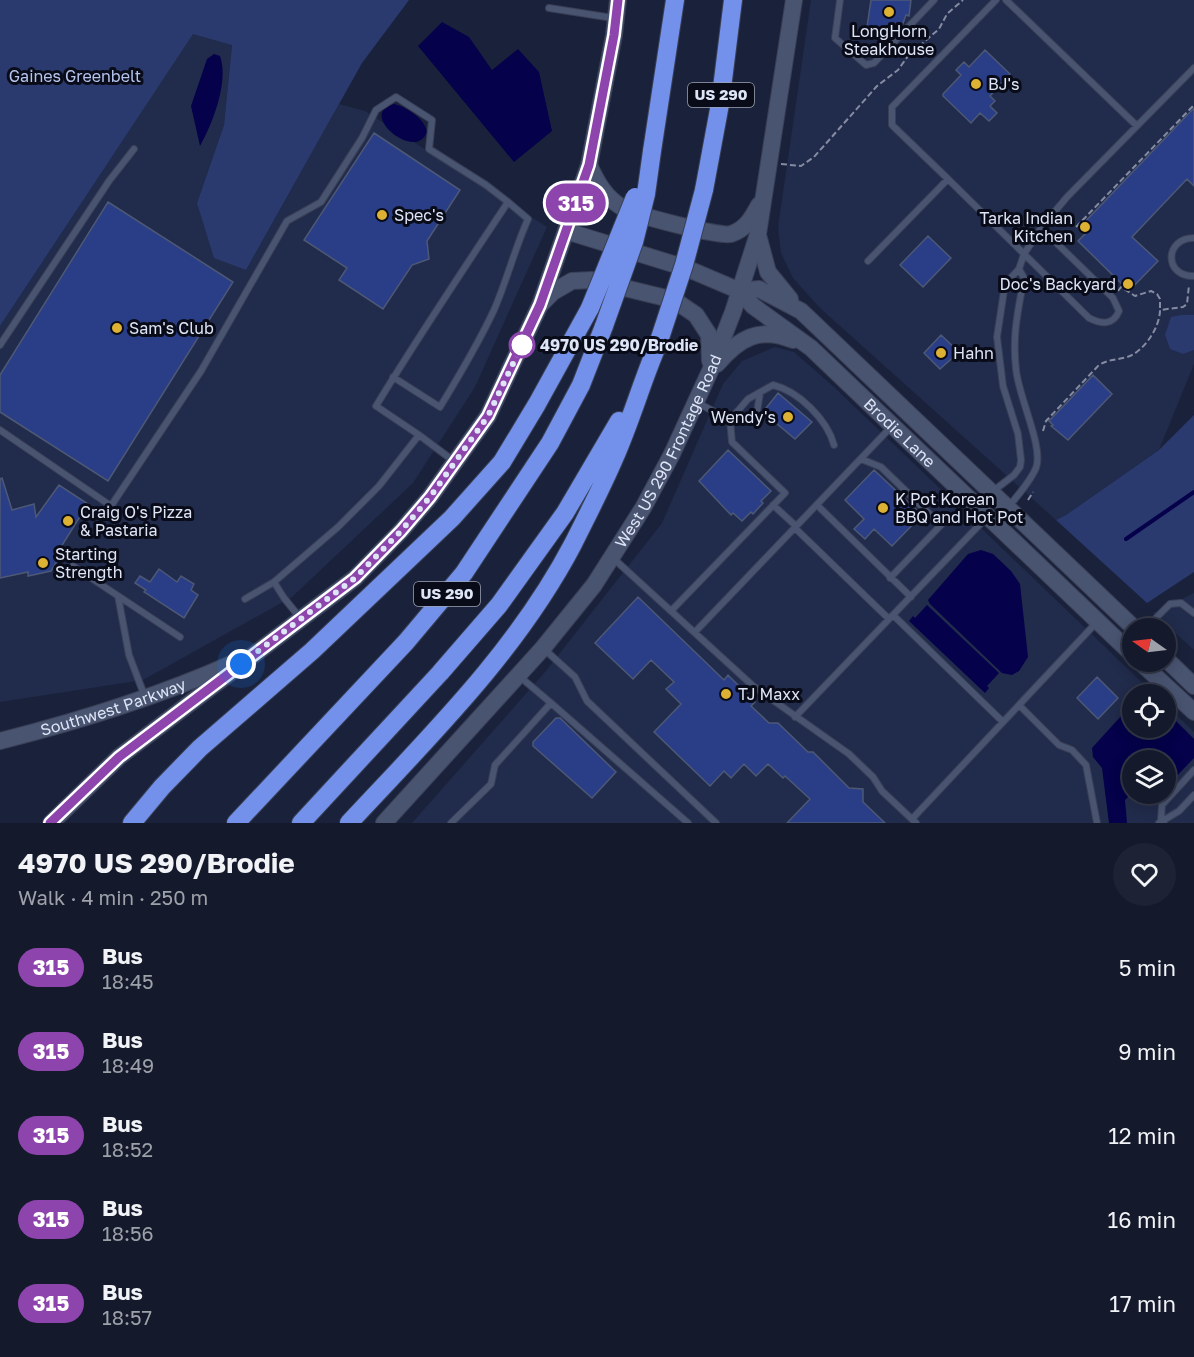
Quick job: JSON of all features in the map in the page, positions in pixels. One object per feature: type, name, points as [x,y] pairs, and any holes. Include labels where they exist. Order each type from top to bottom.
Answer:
[{"type":"highway","name":"US 290","points":[[236,823],[406,642],[464,573],[550,443],[581,385],[634,242],[646,194],[675,0]]},
{"type":"highway","name":"US 290","points":[[301,823],[440,673],[499,605],[565,513],[642,380],[658,344],[684,265],[704,190],[720,104],[733,0]]},
{"type":"highway","points":[[132,823],[162,787],[200,748],[312,651],[453,518],[502,462],[590,308],[609,265],[652,151]]},
{"type":"highway","points":[[349,823],[514,639],[572,545],[615,457],[642,380]]},
{"type":"main road","points":[[51,823],[119,757],[355,578],[401,531],[430,497],[488,416],[540,305],[589,165],[618,0]]},
{"type":"main road","name":"West US 290 Frontage Road","points":[[384,823],[543,648],[594,585],[648,499],[672,454],[710,371],[740,291],[758,234],[794,0]]},
{"type":"main road","points":[[589,165],[597,183],[608,196],[625,209],[711,234],[730,234],[748,224],[765,195]]},
{"type":"main road","name":"Brodie Lane","points":[[566,231],[686,268],[740,291],[753,306],[811,348],[1122,645]]},
{"type":"main road","points":[[758,234],[768,272],[779,288],[801,311]]},
{"type":"main road","points":[[540,305],[553,292],[572,281],[592,280],[674,300],[696,315],[709,335],[710,371]]},
{"type":"main road","name":"Brodie Lane","points":[[740,291],[759,289],[801,311],[1123,618]]},
{"type":"main road","points":[[710,371],[730,348],[762,333],[783,336],[811,348]]},
{"type":"main road","points":[[988,516],[997,515],[1051,558],[1063,561]]},
{"type":"main road","name":"Southwest Parkway","points":[[0,741],[145,698],[191,681],[259,651]]},
{"type":"main road","points":[[1176,669],[1194,686]]},
{"type":"main road","points":[[1151,672],[1194,712]]},
{"type":"lane","points":[[840,0],[835,38],[866,65],[874,63],[933,0]]},
{"type":"lane","points":[[996,0],[892,107],[892,125],[1089,318],[1100,324],[1110,322],[1119,311],[1113,298],[1041,228]]},
{"type":"lane","points":[[1006,0],[1137,126]]},
{"type":"lane","points":[[549,8],[616,19]]},
{"type":"lane","points":[[991,493],[1014,475],[1020,467],[1021,460],[1018,434],[1003,386],[997,337],[1005,284],[1019,269],[1024,254],[1041,228],[1068,197],[1194,68]]},
{"type":"lane","points":[[0,430],[111,506],[201,371],[288,221],[321,202],[362,138],[376,110],[396,97],[432,120],[429,148],[486,185],[528,219],[494,309],[458,379],[440,407],[393,377]]},
{"type":"lane","points":[[0,345],[134,148]]},
{"type":"lane","points":[[868,261],[948,179]]},
{"type":"lane","points":[[455,463],[376,406],[508,202]]},
{"type":"lane","points":[[1192,276],[1179,273],[1174,268],[1171,257],[1180,241],[1194,238]]},
{"type":"lane","points":[[1008,508],[1037,466],[1037,444],[1025,411],[1016,372],[1014,335],[1024,278],[1019,269]]},
{"type":"lane","points":[[671,611],[785,493],[732,442],[730,420],[748,399],[773,385],[784,388],[793,393],[814,413],[831,434],[834,445]]},
{"type":"lane","points":[[759,420],[757,412],[760,392]]},
{"type":"lane","points":[[696,402],[730,420]]},
{"type":"lane","points":[[694,632],[892,426]]},
{"type":"lane","points":[[245,599],[274,582],[338,527],[371,494],[419,435]]},
{"type":"lane","points":[[861,459],[881,467],[941,525],[890,578]]},
{"type":"lane","points":[[773,505],[1003,722]]},
{"type":"lane","points":[[817,505],[910,597]]},
{"type":"lane","points":[[795,717],[988,516]]},
{"type":"lane","points":[[612,556],[753,686],[849,754],[873,777],[882,791],[914,821],[1097,622]]},
{"type":"lane","points":[[73,566],[180,637]]},
{"type":"lane","points":[[274,582],[301,619]]},
{"type":"lane","points":[[118,596],[129,655],[145,698]]},
{"type":"lane","points":[[1156,618],[1170,604],[1181,603],[1194,613]]},
{"type":"lane","points":[[543,648],[575,677],[587,701],[716,823]]},
{"type":"lane","points":[[519,675],[688,823]]},
{"type":"lane","points":[[451,823],[491,784],[495,765],[550,703]]},
{"type":"lane","points":[[1019,705],[1059,745],[1072,750],[1086,765],[1097,823]]},
{"type":"lane","points":[[1161,822],[1162,805],[1194,771]]},
{"type":"lane","points":[[1161,822],[1179,812],[1194,795]]},
{"type":"path","points":[[781,164],[801,166],[814,157],[877,86],[898,70],[908,56],[939,29],[947,14],[963,0]]},
{"type":"path","points":[[1076,227],[1194,105]]},
{"type":"path","points":[[1160,310],[1183,307],[1187,304],[1192,276]]},
{"type":"path","points":[[1044,437],[1042,431],[1046,421],[1099,365],[1108,359],[1129,357],[1140,348],[1158,325],[1160,299],[1157,294],[1151,291],[1141,296],[1129,294]]},
{"type":"shaded area","points":[[811,0],[1194,0],[1194,364],[1159,450],[1056,520],[820,308],[793,278],[781,253],[778,227]]},
{"type":"shaded area","points":[[442,22],[469,37],[492,70],[518,49],[539,72],[552,131],[514,162],[418,46]]},
{"type":"shaded area","points":[[193,33],[232,44],[224,125],[197,203],[246,270],[339,104],[365,111],[547,227],[475,387],[413,483],[292,597],[143,680],[0,702],[0,326]]},
{"type":"shaded area","points":[[214,54],[220,56],[222,66],[221,89],[210,126],[200,146],[191,106],[207,59]]},
{"type":"shaded area","points":[[394,104],[410,111],[426,127],[427,132],[421,140],[412,142],[402,139],[385,125],[382,117],[384,109]]},
{"type":"shaded area","points":[[775,347],[794,352],[834,387],[1122,663],[1122,672],[1131,672],[1144,684],[1122,684],[1122,738],[1176,738],[1176,715],[1194,732],[1194,823],[412,823],[545,672],[662,523],[723,384],[742,361]]},
{"type":"shaded area","points":[[981,550],[993,554],[1011,571],[1020,584],[1028,657],[1019,671],[1012,675],[1002,673],[928,600],[968,554]]},
{"type":"shaded area","points":[[1194,593],[1194,650],[1176,634],[1176,618],[1159,618],[1153,613]]},
{"type":"shaded area","points":[[927,605],[999,673],[987,686],[989,688],[985,693],[909,621]]},
{"type":"shaded area","points":[[1122,715],[1122,738],[1176,738],[1176,721],[1194,739],[1194,758],[1176,777],[1176,750],[1122,750],[1122,804],[1125,804],[1127,823],[1109,823],[1102,768],[1093,757],[1092,748]]},
{"type":"green space","name":"Gaines Greenbelt","points":[[0,0],[409,0],[362,63],[246,270],[214,258],[197,203],[224,125],[232,45],[193,34],[0,326]]},
{"type":"green space","points":[[1194,315],[1194,350],[1183,354],[1170,349],[1165,335],[1171,317]]},
{"type":"green space","points":[[1194,415],[1194,572],[1147,603],[1056,520],[1159,450]]},
{"type":"building","name":"LongHorn Steakhouse","points":[[871,0],[911,0],[909,16],[906,15],[902,26],[891,25],[890,30],[867,27]]},
{"type":"building","name":"BJ's","points":[[985,50],[1010,74],[990,96],[995,101],[990,106],[997,113],[989,121],[980,113],[971,123],[943,94],[961,75],[956,70],[964,62],[969,67]]},
{"type":"building","points":[[1194,108],[1194,186],[1187,179],[1132,237],[1158,261],[1129,291],[1078,241],[1086,233],[1080,227]]},
{"type":"building","name":"Spec's","points":[[374,133],[460,190],[427,241],[429,259],[412,265],[383,309],[339,280],[347,268],[304,240]]},
{"type":"building","name":"Sam's Club","points":[[108,202],[233,282],[108,481],[0,412],[0,375]]},
{"type":"building","points":[[928,236],[951,258],[923,287],[900,265]]},
{"type":"building","name":"Hahn","points":[[941,335],[959,352],[940,369],[924,353]]},
{"type":"building","points":[[1093,375],[1112,394],[1068,440],[1051,426],[1053,425],[1049,421]]},
{"type":"building","name":"Wendy's","points":[[778,393],[812,422],[795,439],[763,412]]},
{"type":"building","points":[[728,450],[771,491],[753,514],[751,512],[742,521],[733,513],[731,515],[699,481]]},
{"type":"building","name":"K Pot Korean BBQ and Hot Pot","points":[[874,470],[922,515],[892,546],[874,529],[865,539],[854,529],[864,519],[845,500]]},
{"type":"building","points":[[2,478],[12,510],[34,504],[36,517],[59,485],[88,504],[59,550],[63,552],[51,571],[28,576],[28,572],[0,578],[0,479]]},
{"type":"building","points":[[159,569],[177,582],[181,576],[194,584],[191,590],[198,595],[184,618],[144,592],[146,590],[135,583],[140,576],[150,582]]},
{"type":"building","points":[[638,597],[724,680],[728,675],[755,702],[751,706],[769,723],[778,723],[808,752],[813,752],[849,788],[863,789],[863,802],[885,823],[787,823],[810,799],[768,764],[756,776],[744,764],[731,778],[724,771],[710,786],[654,732],[681,704],[666,689],[674,682],[651,660],[633,679],[595,643]]},
{"type":"building","points":[[1097,677],[1118,698],[1098,719],[1077,698]]},
{"type":"building","points":[[556,718],[560,718],[616,772],[592,798],[533,746],[533,742]]},
{"type":"waterway","points":[[1126,539],[1194,492]]},
{"type":"bus line","name":"315","points":[[50,823],[119,757],[355,578],[401,531],[430,497],[488,416],[540,305],[589,165],[614,35],[618,0]]},
{"type":"place","name":"LongHorn Steakhouse","points":[[889,12]]},
{"type":"place","name":"BJ's","points":[[976,84]]},
{"type":"place","name":"Spec's","points":[[382,215]]},
{"type":"place","name":"Tarka Indian Kitchen","points":[[1085,227]]},
{"type":"place","name":"Doc's Backyard","points":[[1128,284]]},
{"type":"place","name":"Sam's Club","points":[[117,328]]},
{"type":"place","name":"4970 US 290/Brodie","points":[[522,345]]},
{"type":"place","name":"Hahn","points":[[941,353]]},
{"type":"place","name":"Wendy's","points":[[788,417]]},
{"type":"place","name":"K Pot Korean BBQ and Hot Pot","points":[[883,508]]},
{"type":"place","name":"Craig O's Pizza & Pastaria","points":[[68,521]]},
{"type":"place","name":"Starting Strength","points":[[43,563]]},
{"type":"place","name":"TJ Maxx","points":[[726,694]]},
{"type":"route","points":[[241,664],[355,578],[401,531],[430,497],[488,416],[522,345]]}]
